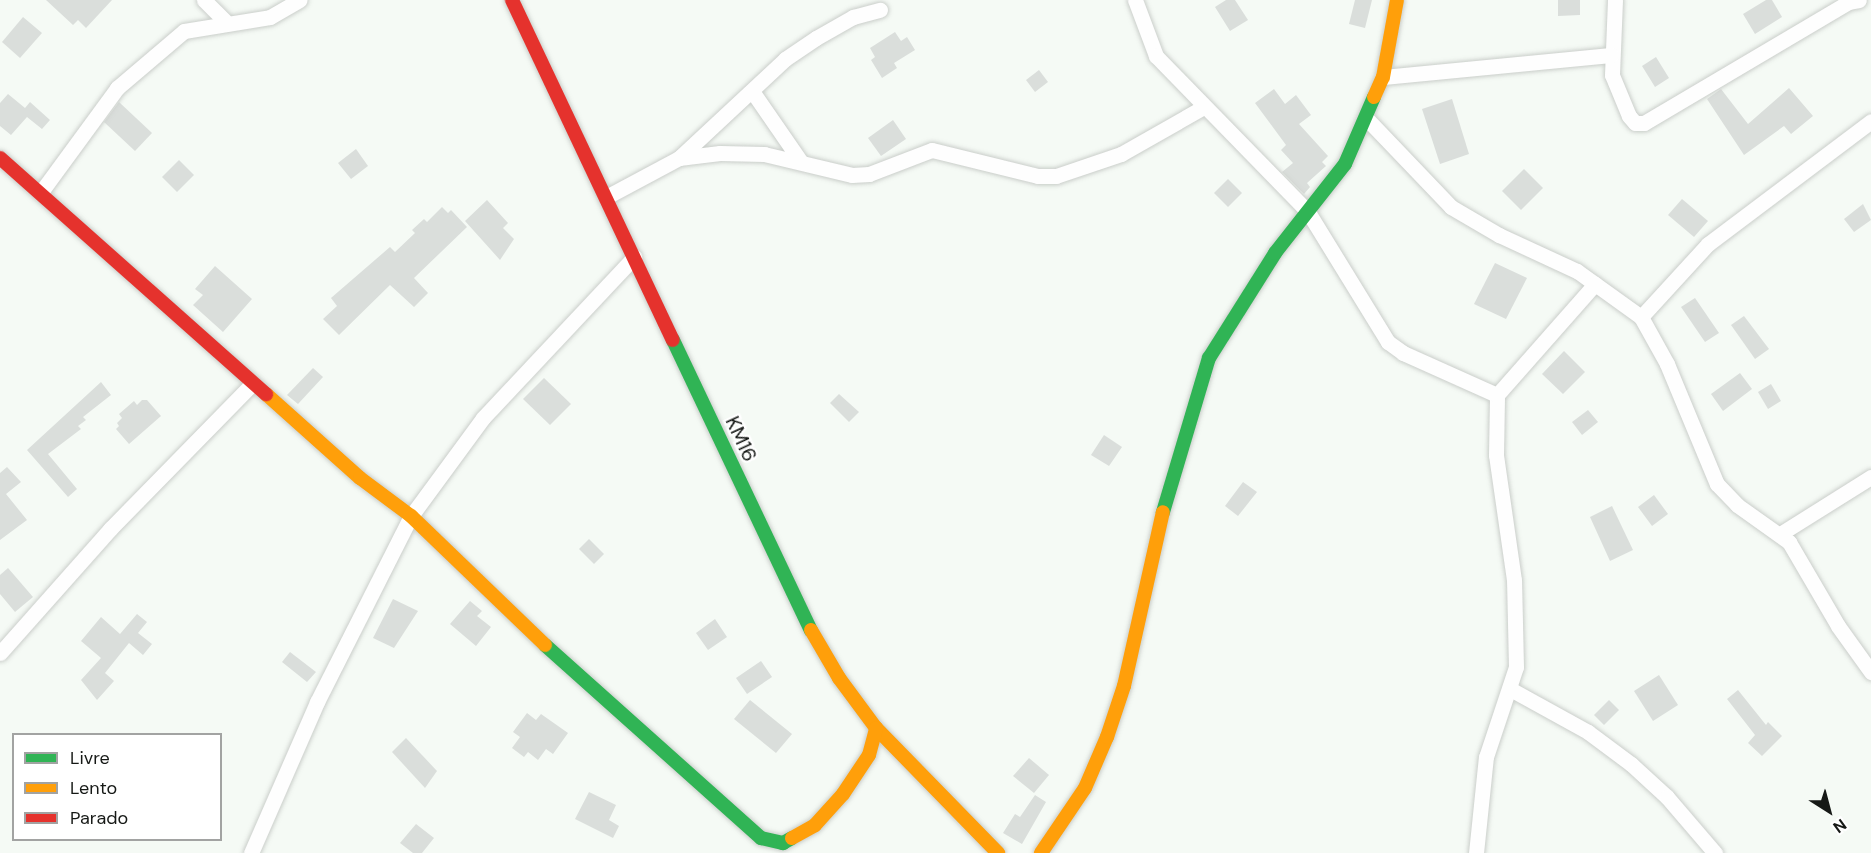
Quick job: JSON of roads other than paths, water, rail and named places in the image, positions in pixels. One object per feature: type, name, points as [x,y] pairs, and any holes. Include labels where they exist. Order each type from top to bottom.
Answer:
[{"type":"street","points":[[204,0],[227,23]]},
{"type":"street","points":[[41,192],[117,88],[184,31],[270,17],[298,0]]},
{"type":"street","name":"KM16","points":[[512,0],[803,616],[839,678],[876,728],[998,853]]},
{"type":"street","points":[[1136,0],[1156,56],[1202,108],[1308,212],[1388,342],[1403,353],[1497,395]]},
{"type":"street","points":[[1041,853],[1085,788],[1107,737],[1124,686],[1154,543],[1209,358],[1275,253],[1345,164],[1383,76],[1397,0]]},
{"type":"street","points":[[1615,0],[1612,75],[1629,116],[1635,123],[1644,123],[1849,2],[1861,0],[1871,5]]},
{"type":"street","points":[[606,198],[679,158],[785,59],[853,17],[880,10]]},
{"type":"street","points":[[1383,76],[1611,55]]},
{"type":"street","points":[[752,91],[801,162]]},
{"type":"street","points":[[679,158],[720,153],[764,154],[852,175],[868,174],[932,150],[1038,176],[1056,176],[1073,173],[1121,154],[1202,108]]},
{"type":"street","points":[[1366,118],[1451,207],[1595,284],[1641,317],[1667,364],[1717,484],[1737,505],[1780,534],[1794,549],[1838,626],[1871,672]]},
{"type":"street","points":[[1641,317],[1708,244],[1871,121]]},
{"type":"street","points":[[0,158],[41,192],[360,478],[411,516],[552,651],[761,838],[783,843],[815,825],[843,794],[869,755],[876,728]]},
{"type":"street","points":[[251,853],[317,702],[411,516],[483,418],[634,257]]},
{"type":"street","points":[[1476,853],[1486,757],[1512,690],[1516,667],[1514,580],[1496,455],[1497,395],[1595,284]]},
{"type":"street","points":[[0,653],[110,529],[253,383]]},
{"type":"street","points":[[1780,534],[1871,477]]},
{"type":"street","points":[[1512,690],[1587,732],[1631,764],[1667,797],[1715,853]]}]
